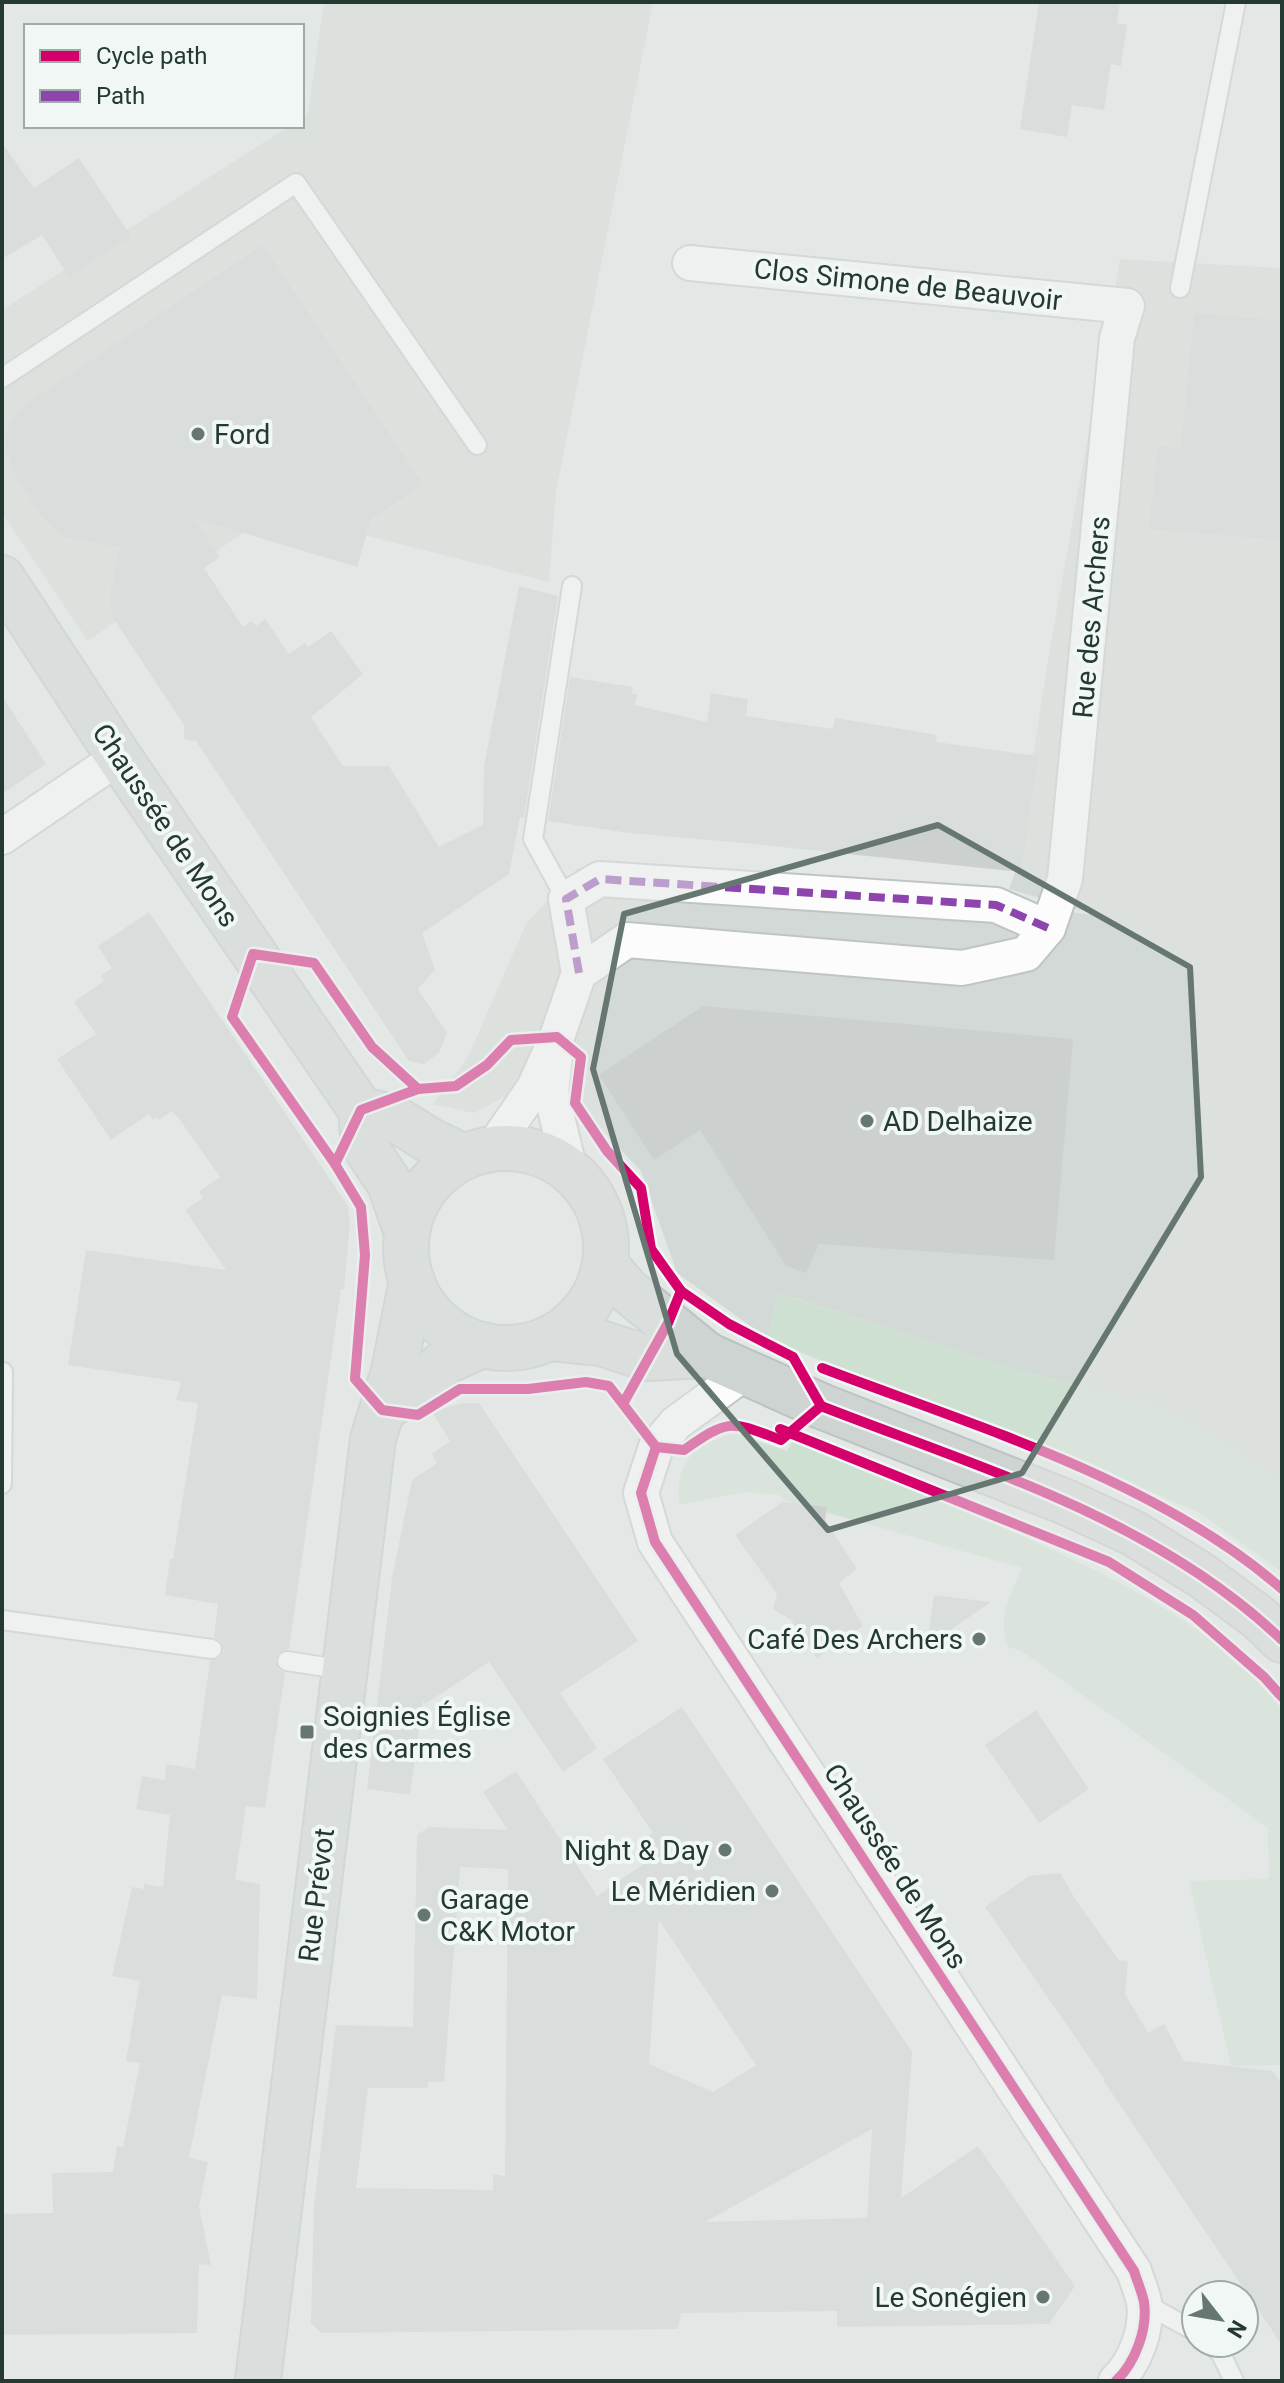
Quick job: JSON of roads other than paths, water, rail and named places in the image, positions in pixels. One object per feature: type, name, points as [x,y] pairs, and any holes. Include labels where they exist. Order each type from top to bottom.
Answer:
[{"type":"main road","name":"Chaussée de Mons","points":[[2,578],[119,757],[361,1110],[364,1145],[390,1184],[407,1233]]},
{"type":"main road","points":[[361,1110],[392,1117],[429,1140],[478,1153],[520,1149],[547,1156],[570,1171],[585,1187],[598,1207],[606,1235],[605,1264],[598,1287],[570,1325],[550,1338],[528,1346],[505,1348],[482,1345],[459,1337],[439,1323],[423,1304],[412,1281],[407,1258],[407,1233],[417,1202],[437,1176],[478,1153]]},
{"type":"main road","points":[[605,1264],[627,1290],[727,1364],[821,1406],[1068,1503],[1133,1533],[1201,1575],[1258,1617],[1282,1640]]},
{"type":"main road","name":"Rue Prévot","points":[[258,2381],[373,1439],[403,1334],[412,1281]]},
{"type":"main road","points":[[550,1338],[601,1343],[647,1358],[727,1364]]},
{"type":"main road","points":[[382,1410],[445,1362],[482,1345]]},
{"type":"street","name":"Clos Simone de Beauvoir","points":[[690,263],[1127,306]]},
{"type":"street","name":"Rue des Archers","points":[[579,973],[627,940],[962,968],[1026,954],[1048,928],[1065,879],[1117,338],[1127,306]]},
{"type":"street","points":[[2,837],[119,757]]},
{"type":"street","points":[[478,1153],[534,1088],[557,1037],[579,973],[566,899],[600,879],[996,905],[1048,928]]},
{"type":"street","points":[[557,1037],[551,1092],[570,1171]]},
{"type":"street","name":"Chaussée de Mons","points":[[727,1364],[656,1447],[641,1493],[655,1542],[1134,2271],[1144,2303]]},
{"type":"street","points":[[1116,2381],[1134,2357],[1142,2332],[1144,2303]]},
{"type":"lane","points":[[1180,288],[1236,2]]},
{"type":"lane","points":[[2,378],[296,183],[477,445]]},
{"type":"lane","points":[[566,899],[533,839],[572,586]]},
{"type":"lane","points":[[2,1484],[3,1372]]},
{"type":"lane","points":[[2,1620],[212,1649]]},
{"type":"lane","points":[[287,1661],[344,1670]]},
{"type":"lane","points":[[1144,2303],[1180,2323]]},
{"type":"lane","points":[[1223,2359],[1234,2381]]},
{"type":"place","name":"Ford","points":[[198,434]]},
{"type":"place","name":"AD Delhaize","points":[[867,1121]]},
{"type":"place","name":"Café Des Archers","points":[[979,1639]]},
{"type":"place","name":"Soignies Église des Carmes","points":[[307,1732]]},
{"type":"place","name":"Night & Day","points":[[725,1850]]},
{"type":"place","name":"Le Méridien","points":[[772,1891]]},
{"type":"place","name":"Garage C&K Motor","points":[[424,1915]]},
{"type":"place","name":"Le Sonégien","points":[[1043,2297]]}]
